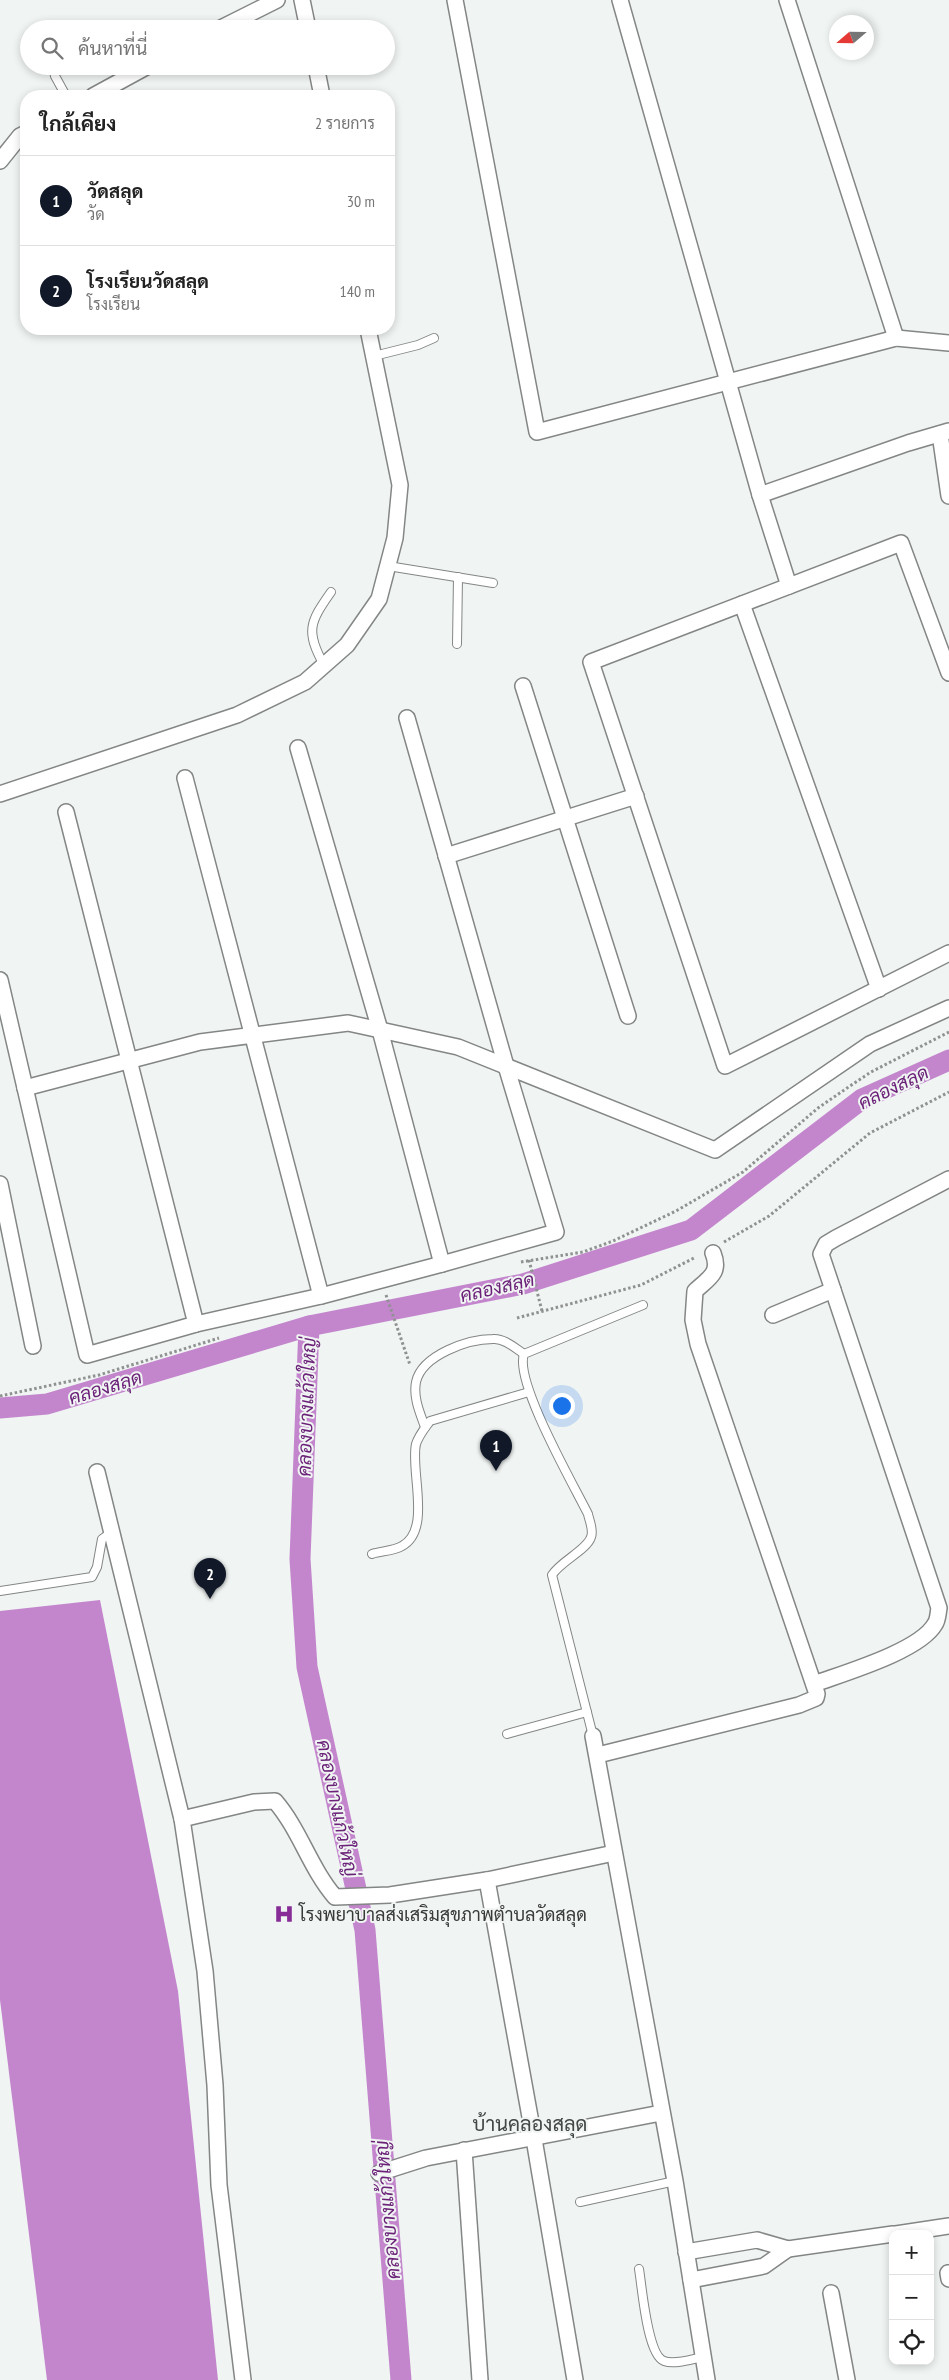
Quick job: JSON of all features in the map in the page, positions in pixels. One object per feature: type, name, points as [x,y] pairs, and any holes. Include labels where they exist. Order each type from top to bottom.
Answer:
[{"type":"street","points":[[244,20],[277,0]]},
{"type":"street","points":[[302,0],[306,20]]},
{"type":"street","points":[[455,0],[537,432],[896,338],[949,343]]},
{"type":"street","points":[[620,0],[760,495],[789,586]]},
{"type":"street","points":[[786,0],[896,338]]},
{"type":"street","points":[[104,90],[132,75]]},
{"type":"street","points":[[318,75],[321,90]]},
{"type":"street","points":[[0,161],[20,136]]},
{"type":"street","points":[[0,794],[237,715],[306,682],[347,645],[379,599],[395,538],[400,485],[369,335]]},
{"type":"street","points":[[760,495],[944,432],[949,496]]},
{"type":"street","points":[[949,674],[901,543],[591,662],[725,1066],[949,953]]},
{"type":"street","points":[[742,604],[879,989]]},
{"type":"street","points":[[523,686],[628,1016]]},
{"type":"street","points":[[0,980],[87,1355],[196,1324],[321,1296],[556,1232],[506,1066],[407,718]]},
{"type":"street","points":[[298,748],[380,1030],[442,1264]]},
{"type":"street","points":[[185,778],[321,1296]]},
{"type":"street","points":[[446,856],[636,796]]},
{"type":"street","points":[[66,812],[196,1324]]},
{"type":"street","points":[[25,1088],[200,1042],[348,1023],[458,1047],[715,1150],[870,1044],[949,1008]]},
{"type":"street","points":[[814,1684],[888,1656],[922,1638],[936,1623],[939,1608],[821,1254],[826,1244],[949,1179]]},
{"type":"street","points":[[0,1184],[33,1346]]},
{"type":"street","points":[[598,1755],[799,1705],[816,1698],[817,1694],[698,1344],[693,1320],[695,1291],[716,1271],[717,1263],[713,1250]]},
{"type":"street","points":[[773,1315],[833,1290]]},
{"type":"street","points":[[97,1472],[182,1819],[205,1970],[215,2085],[219,2185],[243,2380]]},
{"type":"street","points":[[593,1736],[675,2181],[707,2380]]},
{"type":"street","points":[[182,1819],[254,1802],[275,1801],[291,1822],[323,1883],[335,1897],[352,1898],[390,1895],[487,1880],[614,1853]]},
{"type":"street","points":[[487,1880],[534,2138],[575,2380]]},
{"type":"street","points":[[380,2173],[426,2158],[661,2113]]},
{"type":"street","points":[[464,2150],[480,2380]]},
{"type":"street","points":[[922,2230],[949,2226]]},
{"type":"street","points":[[686,2252],[757,2240],[788,2249],[889,2235]]},
{"type":"street","points":[[691,2280],[764,2266],[788,2249]]},
{"type":"street","points":[[831,2292],[847,2380]]},
{"type":"lane","points":[[55,75],[63,90]]},
{"type":"lane","points":[[374,356],[418,345],[434,338]]},
{"type":"lane","points":[[388,566],[493,583]]},
{"type":"lane","points":[[458,577],[458,644]]},
{"type":"lane","points":[[324,666],[314,648],[311,629],[317,612],[332,592]]},
{"type":"lane","points":[[593,1736],[552,1575],[557,1567],[587,1544],[592,1536],[592,1528],[588,1514],[529,1392],[522,1360],[524,1354],[643,1304]]},
{"type":"lane","points":[[425,1427],[416,1401],[416,1384],[418,1377],[439,1354],[470,1343],[493,1339],[507,1343],[524,1354]]},
{"type":"lane","points":[[372,1554],[402,1546],[415,1534],[418,1510],[416,1445],[430,1421],[529,1392]]},
{"type":"lane","points":[[0,1592],[92,1577],[97,1567],[102,1539],[112,1532]]},
{"type":"lane","points":[[506,1734],[588,1712]]},
{"type":"lane","points":[[580,2202],[675,2181]]},
{"type":"lane","points":[[639,2269],[648,2326],[656,2355],[661,2360],[670,2363],[703,2357]]},
{"type":"path","points":[[517,1318],[641,1285],[713,1250],[769,1216],[870,1133],[949,1092]]},
{"type":"path","points":[[529,1260],[542,1310]]},
{"type":"path","points":[[386,1294],[410,1367]]},
{"type":"shaded area","points":[[100,1600],[178,1991],[218,2380],[47,2380],[0,2000],[0,1611]]},
{"type":"waterway","name":"คลองสลุด","points":[[0,1408],[47,1404],[309,1326],[523,1284],[691,1230],[862,1099],[949,1060]]},
{"type":"waterway","name":"คลองบางแก้วใหญ่","points":[[309,1326],[300,1559],[307,1667],[365,1930],[401,2380]]},
{"type":"place","name":"วัดสลุด","points":[[496,1471]]},
{"type":"place","name":"โรงเรียนวัดสลุด","points":[[210,1599]]},
{"type":"place","name":"โรงพยาบาลส่งเสริมสุขภาพตำบลวัดสลุด","points":[[284,1914]]},
{"type":"district","name":"บ้านคลองสลุด","points":[[530,2124]]}]
